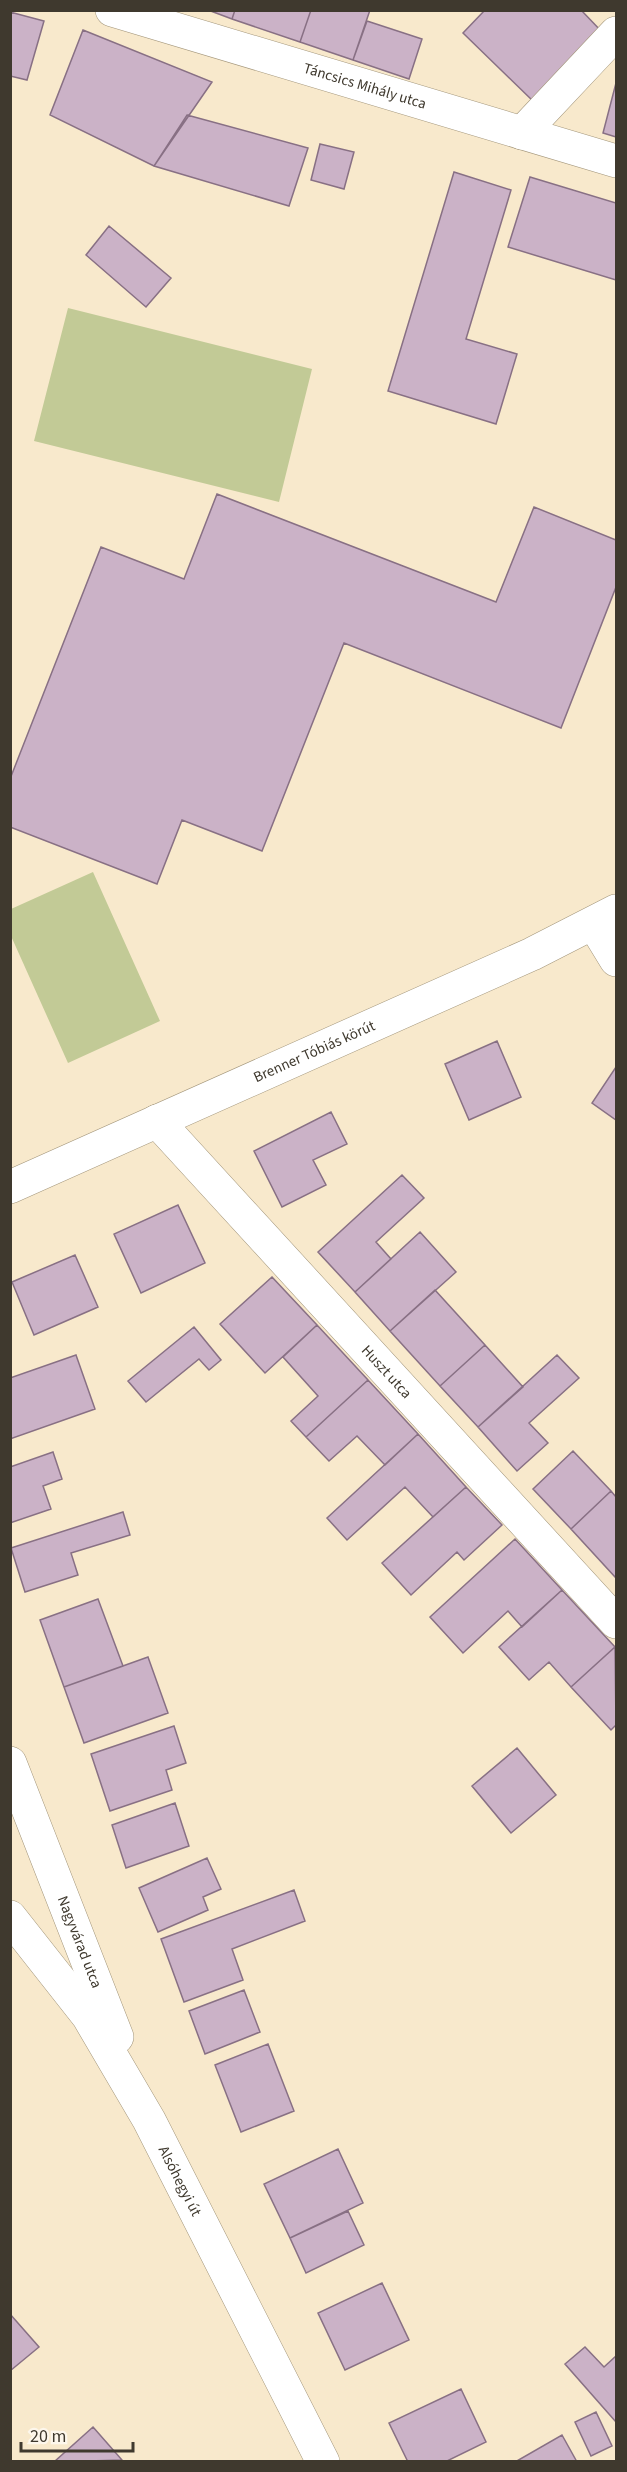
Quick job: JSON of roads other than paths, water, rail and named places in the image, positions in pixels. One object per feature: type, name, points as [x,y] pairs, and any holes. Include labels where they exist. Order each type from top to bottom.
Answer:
[{"type":"street","name":"Táncsics Mihály utca","points":[[112,10],[616,162]]},
{"type":"street","points":[[522,133],[616,33]]},
{"type":"street","points":[[605,918],[616,960]]},
{"type":"street","name":"Brenner Tóbiás körút","points":[[10,1186],[522,959],[605,918]]},
{"type":"street","name":"Huszt utca","points":[[157,1121],[616,1622]]},
{"type":"street","name":"Nagyvárad utca","points":[[12,1770],[149,2120]]},
{"type":"street","name":"Alsóhegyi út","points":[[10,1917],[88,2016],[149,2120],[322,2462]]}]
